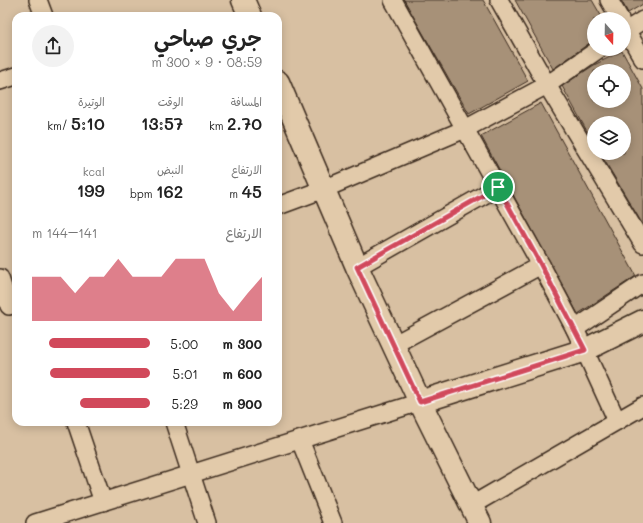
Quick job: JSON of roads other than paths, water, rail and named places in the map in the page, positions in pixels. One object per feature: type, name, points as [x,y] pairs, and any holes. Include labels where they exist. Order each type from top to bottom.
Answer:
[{"type":"street","points":[[38,0],[42,12]]},
{"type":"street","points":[[243,0],[248,12]]},
{"type":"street","points":[[393,0],[464,129],[498,187],[575,329],[617,422]]},
{"type":"street","points":[[499,0],[547,85],[643,244]]},
{"type":"street","points":[[609,0],[616,12]]},
{"type":"street","points":[[631,24],[643,20]]},
{"type":"street","points":[[631,39],[643,59]]},
{"type":"street","points":[[282,205],[324,189],[464,129],[547,85],[589,56]]},
{"type":"street","points":[[0,81],[12,77]]},
{"type":"street","points":[[282,91],[357,267],[420,402],[476,514],[643,406]]},
{"type":"street","points":[[357,267],[498,187]]},
{"type":"street","points":[[393,345],[541,265]]},
{"type":"street","points":[[0,278],[8,306]]},
{"type":"street","points":[[575,329],[643,284]]},
{"type":"street","points":[[35,523],[585,350],[643,321]]},
{"type":"street","points":[[77,426],[102,502]]},
{"type":"street","points":[[175,426],[206,523]]},
{"type":"street","points":[[300,440],[333,523]]}]
